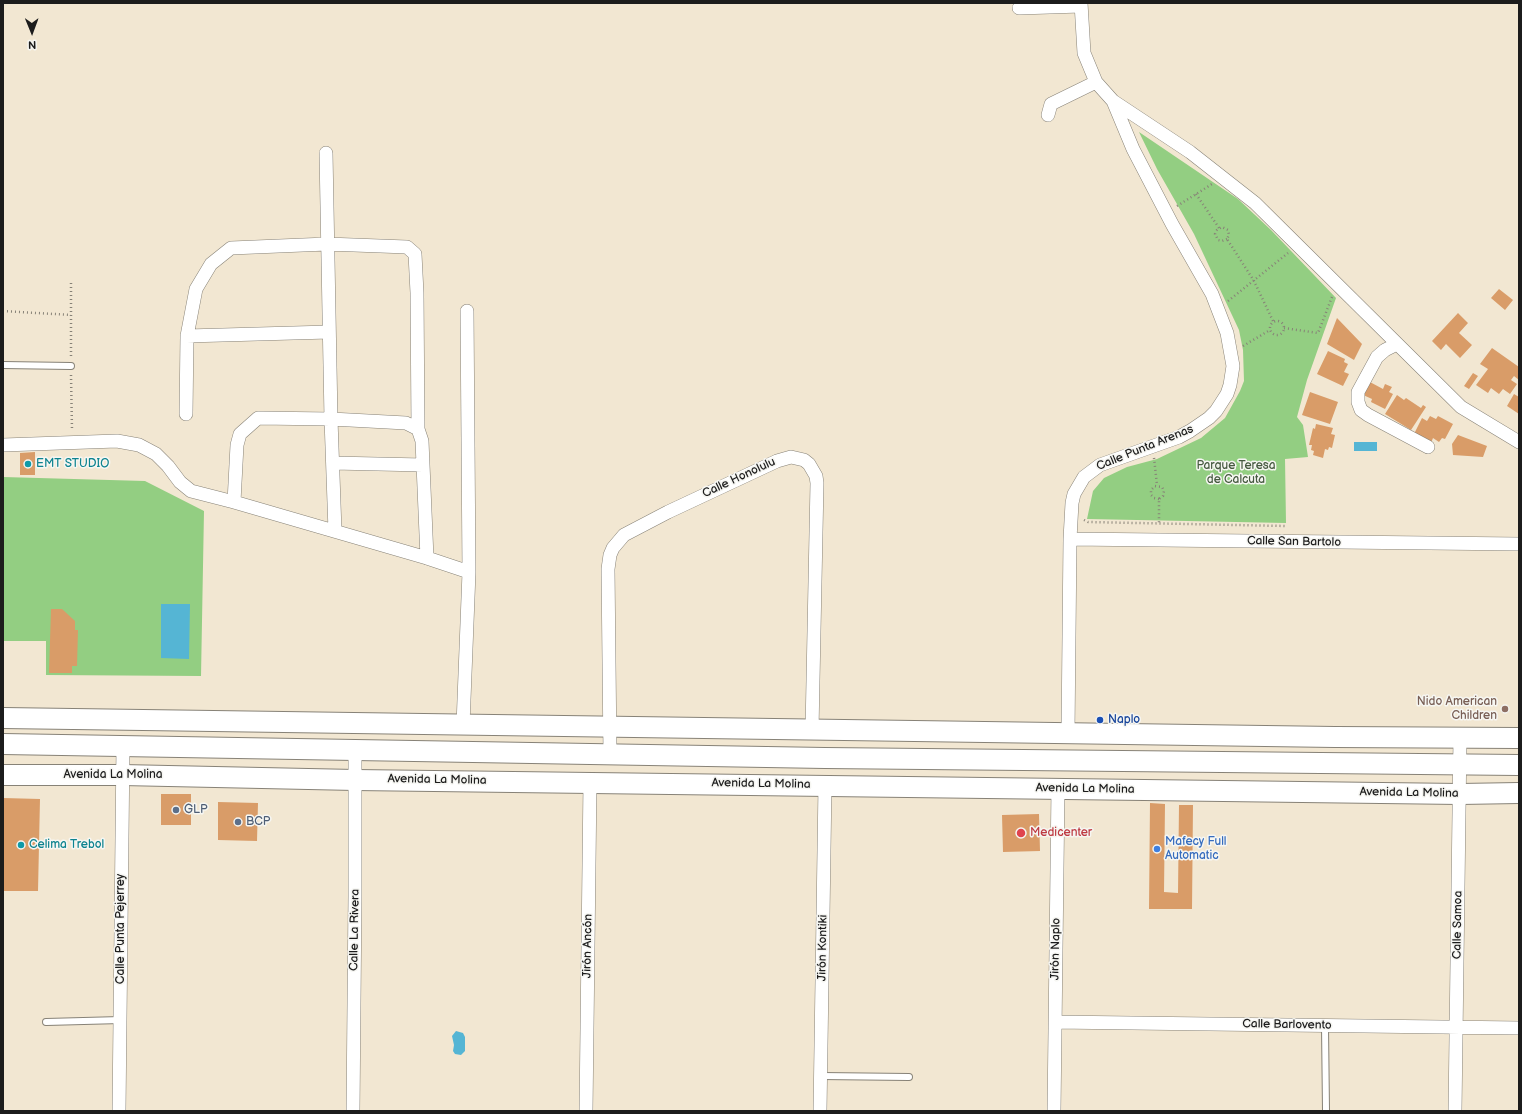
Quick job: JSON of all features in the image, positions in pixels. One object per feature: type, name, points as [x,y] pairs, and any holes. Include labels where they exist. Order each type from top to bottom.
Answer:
[{"type":"main road","points":[[3,718],[812,730],[1519,738]]},
{"type":"main road","points":[[242,748],[260,721]]},
{"type":"main road","points":[[3,744],[825,758],[1519,765]]},
{"type":"main road","name":"Avenida La Molina","points":[[3,775],[122,775],[356,780],[1460,794],[1519,793]]},
{"type":"street","points":[[1019,8],[1081,5]]},
{"type":"street","name":"Calle Punta Arenas","points":[[1081,5],[1084,53],[1096,82],[1113,101],[1190,152],[1255,203],[1461,407],[1519,442]]},
{"type":"street","points":[[1048,115],[1050,104],[1096,82]]},
{"type":"street","name":"Calle Punta Arenas","points":[[1068,733],[1070,539],[1072,503],[1079,485],[1084,477],[1100,465],[1179,437],[1201,424],[1216,411],[1222,403],[1227,394],[1232,376],[1232,356],[1230,345],[1219,312],[1202,275],[1172,224],[1133,149],[1113,101]]},
{"type":"street","points":[[326,153],[331,419],[335,531]]},
{"type":"street","points":[[186,414],[187,336],[196,289],[211,264],[231,248],[327,244],[407,247],[415,254],[417,293],[418,429],[422,441],[427,558]]},
{"type":"street","points":[[463,725],[469,572],[467,311]]},
{"type":"street","points":[[187,336],[329,332]]},
{"type":"street","points":[[1397,344],[1385,350],[1377,357],[1358,392],[1358,402],[1361,410],[1368,416],[1428,447]]},
{"type":"street","points":[[234,502],[237,445],[240,434],[258,418],[331,419],[406,424],[418,429]]},
{"type":"street","points":[[3,445],[117,442],[139,445],[156,454],[168,466],[180,482],[191,491],[335,531],[469,572]]},
{"type":"street","name":"Calle Honolulu","points":[[610,754],[608,677],[609,562],[610,555],[618,541],[630,531],[668,512],[777,460],[791,457],[798,458],[809,464],[816,476],[817,483],[812,730]]},
{"type":"street","points":[[333,463],[423,465]]},
{"type":"street","name":"Calle San Bartolo","points":[[1070,539],[1519,544]]},
{"type":"street","name":"Calle Samoa","points":[[1455,1111],[1460,738]]},
{"type":"street","name":"Calle Punta Pejerrey","points":[[119,1111],[123,746]]},
{"type":"street","name":"Calle La Rivera","points":[[353,1111],[355,750]]},
{"type":"street","name":"Jirón Ancón","points":[[586,1111],[590,782]]},
{"type":"street","name":"Jirón Kontiki","points":[[820,1111],[824,786]]},
{"type":"street","name":"Jirón Naplo","points":[[1054,1111],[1058,788]]},
{"type":"street","name":"Calle Barlovento","points":[[1055,1022],[1519,1028]]},
{"type":"lane","points":[[3,365],[71,366]]},
{"type":"lane","points":[[46,1022],[121,1020]]},
{"type":"lane","points":[[1326,1026],[1326,1111]]},
{"type":"lane","points":[[821,1076],[909,1077]]},
{"type":"path","points":[[1179,213],[1176,206],[1216,182]]},
{"type":"path","points":[[1196,194],[1219,228]]},
{"type":"path","points":[[1219,228],[1224,227],[1228,230],[1229,235],[1227,239],[1254,281],[1273,321]]},
{"type":"path","points":[[1219,228],[1215,234],[1216,239],[1222,241],[1227,239]]},
{"type":"path","points":[[1225,304],[1293,249]]},
{"type":"path","points":[[1284,328],[1318,333],[1333,292]]},
{"type":"path","points":[[3,311],[70,315]]},
{"type":"path","points":[[1273,321],[1281,322],[1284,328]]},
{"type":"path","points":[[1273,321],[1270,325],[1270,330],[1273,334],[1277,335],[1282,332],[1284,328]]},
{"type":"path","points":[[1239,342],[1240,347],[1270,330]]},
{"type":"path","points":[[1147,460],[1161,454]]},
{"type":"path","points":[[1154,458],[1157,485]]},
{"type":"path","points":[[1157,485],[1162,487],[1164,492],[1163,496],[1159,499],[1160,524]]},
{"type":"path","points":[[1157,485],[1153,487],[1150,493],[1152,497],[1159,499]]},
{"type":"path","points":[[1083,520],[1088,522],[1286,526]]},
{"type":"green space","name":"Parque Teresa de Calcuta","points":[[1139,132],[1238,199],[1271,230],[1336,298],[1307,380],[1297,417],[1303,425],[1308,457],[1285,459],[1286,523],[1087,519],[1093,491],[1104,478],[1127,467],[1157,459],[1201,438],[1225,418],[1244,381],[1243,350],[1239,330],[1194,234],[1157,169]]},
{"type":"green space","points":[[3,477],[145,481],[204,511],[201,676],[46,675],[46,641],[3,641]]},
{"type":"water","points":[[1354,442],[1377,442],[1377,451],[1354,451]]},
{"type":"water","points":[[161,604],[190,604],[189,659],[161,658]]},
{"type":"water","points":[[456,1031],[463,1033],[465,1037],[465,1051],[461,1055],[455,1054],[453,1051],[454,1045],[452,1036]]},
{"type":"building","points":[[1499,289],[1513,300],[1505,310],[1491,298]]},
{"type":"building","points":[[1458,313],[1468,323],[1459,333],[1472,345],[1460,358],[1446,344],[1441,350],[1432,341]]},
{"type":"building","points":[[1337,318],[1362,344],[1354,360],[1327,344]]},
{"type":"building","points":[[1492,348],[1519,367],[1519,380],[1514,376],[1511,380],[1517,384],[1510,394],[1503,389],[1499,394],[1491,388],[1488,393],[1476,385],[1488,369],[1480,364]]},
{"type":"building","points":[[1328,351],[1345,359],[1344,362],[1348,364],[1344,372],[1349,374],[1343,386],[1317,374]]},
{"type":"building","points":[[1473,373],[1478,376],[1469,389],[1464,386]]},
{"type":"building","points":[[1368,381],[1383,389],[1385,384],[1392,387],[1389,392],[1393,394],[1385,409],[1371,402],[1372,399],[1361,394]]},
{"type":"building","points":[[1310,392],[1338,402],[1330,424],[1302,415]]},
{"type":"building","points":[[1514,394],[1519,397],[1519,414],[1507,406]]},
{"type":"building","points":[[1397,395],[1404,400],[1406,398],[1421,408],[1423,405],[1426,407],[1411,430],[1385,414]]},
{"type":"building","points":[[1430,416],[1436,419],[1438,416],[1453,424],[1445,439],[1442,438],[1439,442],[1433,438],[1431,443],[1414,434],[1422,418],[1427,421]]},
{"type":"building","points":[[1316,424],[1333,428],[1331,434],[1335,435],[1332,448],[1329,447],[1328,450],[1325,449],[1323,458],[1313,455],[1314,451],[1311,450],[1312,445],[1309,445],[1313,428],[1315,429]]},
{"type":"building","points":[[1458,435],[1487,446],[1483,457],[1453,455],[1452,444]]},
{"type":"building","name":"EMT STUDIO","points":[[35,452],[35,475],[20,475],[20,453]]},
{"type":"building","points":[[51,609],[62,609],[75,621],[75,630],[78,630],[77,666],[72,666],[72,673],[49,673]]},
{"type":"building","name":"GLP","points":[[161,794],[191,794],[191,825],[161,825]]},
{"type":"building","name":"Celima Trebol","points":[[3,798],[40,799],[38,891],[3,891]]},
{"type":"building","name":"BCP","points":[[218,802],[258,803],[257,841],[218,840]]},
{"type":"building","name":"Mafecy Full Automatic","points":[[1150,803],[1165,804],[1164,892],[1178,893],[1179,805],[1193,805],[1192,909],[1149,909]]},
{"type":"building","name":"Medicenter","points":[[1039,814],[1040,851],[1003,852],[1002,815]]},
{"type":"place","name":"EMT STUDIO","points":[[28,464]]},
{"type":"place","name":"Nido American Children","points":[[1505,709]]},
{"type":"place","name":"Naplo","points":[[1100,720]]},
{"type":"place","name":"GLP","points":[[176,810]]},
{"type":"place","name":"BCP","points":[[238,822]]},
{"type":"place","name":"Medicenter","points":[[1021,833]]},
{"type":"place","name":"Celima Trebol","points":[[21,845]]},
{"type":"place","name":"Mafecy Full Automatic","points":[[1157,849]]}]
